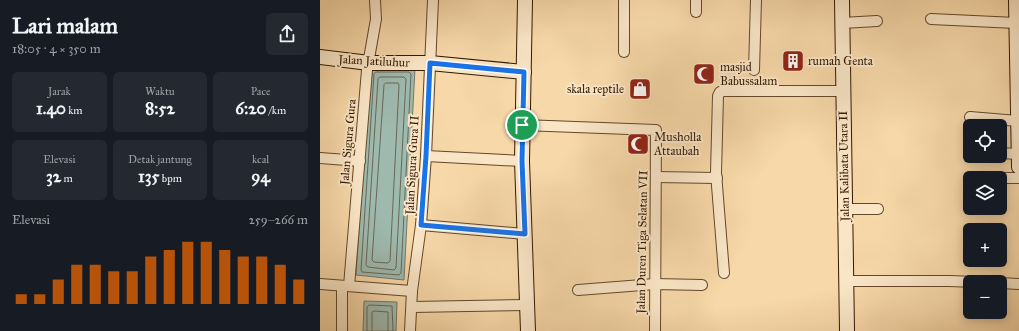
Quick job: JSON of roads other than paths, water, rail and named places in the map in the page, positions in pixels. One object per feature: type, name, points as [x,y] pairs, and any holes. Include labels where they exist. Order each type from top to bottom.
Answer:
[{"type":"street","name":"Jalan Sigura Gura","points":[[342,331],[360,161],[367,70],[376,19],[376,0]]},
{"type":"street","name":"Jalan Sigura Gura II","points":[[410,331],[412,291],[421,225],[426,156],[433,0]]},
{"type":"street","points":[[525,0],[522,161],[528,331]]},
{"type":"street","points":[[624,0],[624,52]]},
{"type":"street","points":[[696,0],[696,12]]},
{"type":"street","points":[[754,70],[756,0]]},
{"type":"street","name":"Jalan Kalibata Utara II","points":[[842,0],[847,331]]},
{"type":"street","points":[[1016,0],[1019,167]]},
{"type":"street","points":[[931,19],[1016,23]]},
{"type":"street","points":[[842,23],[877,22]]},
{"type":"street","name":"Jalan Jatiluhur","points":[[320,57],[369,63],[430,63],[524,72]]},
{"type":"street","points":[[724,273],[717,178],[718,96],[720,92],[843,91]]},
{"type":"street","points":[[970,117],[1018,117]]},
{"type":"street","name":"Jalan Duren Tiga Selatan VII","points":[[522,125],[656,130],[655,331]]},
{"type":"street","points":[[1007,153],[1019,154]]},
{"type":"street","points":[[426,156],[522,161]]},
{"type":"street","points":[[320,158],[360,161]]},
{"type":"street","points":[[656,177],[717,178]]},
{"type":"street","points":[[1007,178],[1019,178]]},
{"type":"street","points":[[845,209],[878,209]]},
{"type":"street","points":[[421,225],[525,234]]},
{"type":"street","points":[[847,281],[963,282]]},
{"type":"street","points":[[1007,283],[1019,284]]},
{"type":"street","points":[[320,284],[412,291]]},
{"type":"street","points":[[578,290],[655,284],[702,285]]},
{"type":"street","points":[[412,307],[527,305]]},
{"type":"water","points":[[370,68],[415,68],[404,280],[356,275]]},
{"type":"water","points":[[364,301],[397,302],[396,331],[363,331]]},
{"type":"place","name":"rumah Genta","points":[[793,61]]},
{"type":"place","name":"masjid Babussalam","points":[[704,74]]},
{"type":"place","name":"skala reptile","points":[[640,89]]},
{"type":"place","name":"Musholla Attaubah","points":[[638,144]]}]
